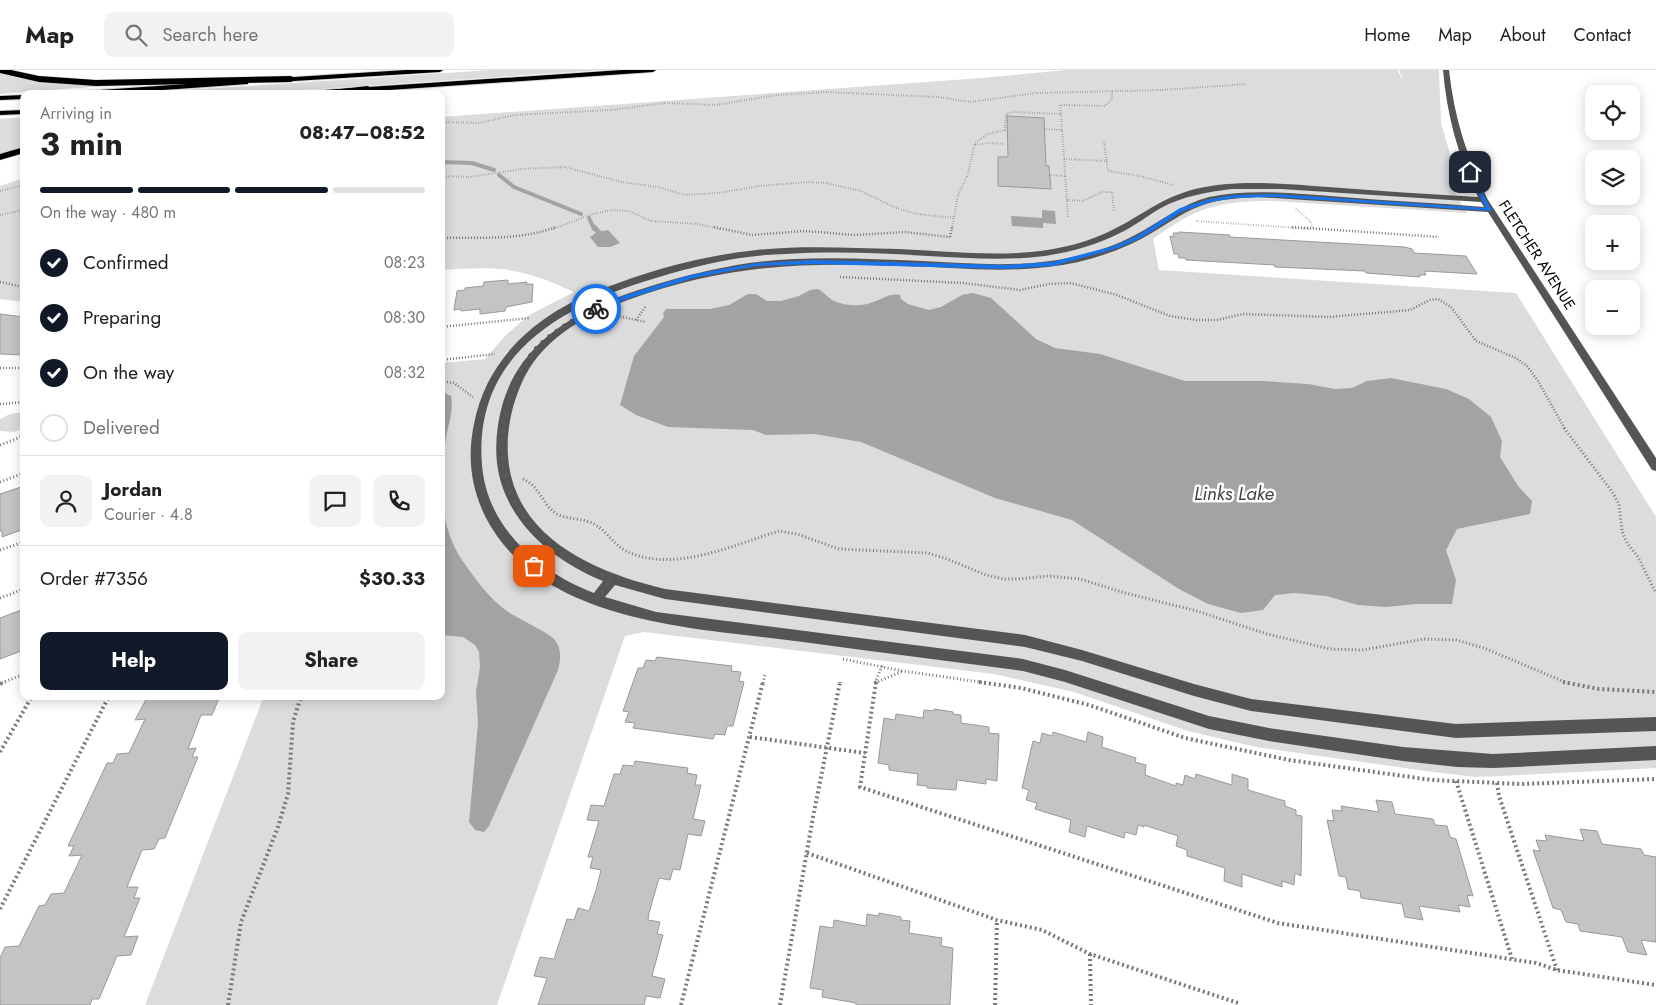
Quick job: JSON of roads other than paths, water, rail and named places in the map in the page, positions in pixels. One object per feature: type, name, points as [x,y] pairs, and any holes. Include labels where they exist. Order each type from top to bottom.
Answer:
[{"type":"highway","points":[[0,70],[39,79],[96,83],[291,79]]},
{"type":"highway","points":[[359,90],[368,89]]},
{"type":"highway","points":[[0,157],[20,151]]},
{"type":"main road","points":[[130,90],[440,70]]},
{"type":"main road","points":[[353,90],[653,70]]},
{"type":"main road","points":[[0,98],[20,97]]},
{"type":"main road","points":[[0,113],[20,112]]},
{"type":"street","name":"FLETCHER AVENUE","points":[[1446,70],[1448,103],[1453,127],[1466,164],[1484,200],[1656,467]]},
{"type":"street","points":[[1484,200],[1264,186],[1213,189],[1167,201],[1126,227],[1103,237],[1046,253],[979,255],[870,251],[769,252],[718,259],[594,310],[569,324],[536,349],[518,379],[510,397],[502,442],[502,461],[506,479],[519,509],[547,542],[584,567],[612,579],[666,594],[1026,640],[1082,654],[1193,691],[1261,706],[1456,731],[1656,724]]},
{"type":"street","points":[[1490,210],[1276,195],[1223,198],[1182,210],[1139,237],[1116,247],[1053,264],[1006,267],[869,263],[771,263],[688,272],[602,292],[555,316],[517,344],[495,378],[486,397],[476,445],[476,466],[479,486],[494,520],[507,539],[524,558],[552,578],[596,600],[631,612],[656,617],[1023,666],[1076,679],[1190,717],[1254,733],[1428,757],[1469,761],[1656,753]]},
{"type":"street","points":[[1440,197],[1445,206]]},
{"type":"street","points":[[869,263],[870,251]]},
{"type":"street","points":[[1046,253],[1053,264]]},
{"type":"street","points":[[596,600],[612,579]]},
{"type":"water","points":[[1042,210],[1055,211],[1056,224],[1043,223],[1043,228],[1012,226],[1011,216],[1042,218]]},
{"type":"water","points":[[608,230],[620,243],[610,247],[598,247],[590,237],[597,232]]},
{"type":"water","name":"Links Lake","points":[[818,289],[832,300],[843,304],[864,305],[889,296],[900,295],[901,299],[908,304],[929,310],[941,307],[962,295],[973,293],[991,298],[1036,339],[1055,348],[1100,354],[1185,381],[1263,381],[1308,384],[1335,389],[1352,388],[1367,381],[1391,378],[1446,389],[1469,399],[1491,417],[1502,441],[1500,457],[1518,486],[1532,501],[1530,514],[1457,529],[1446,550],[1456,580],[1452,604],[1416,604],[1386,607],[1358,605],[1326,596],[1295,593],[1275,595],[1263,610],[1241,613],[1208,604],[1179,589],[1072,520],[995,498],[861,442],[815,434],[766,435],[753,430],[668,427],[636,415],[620,405],[634,356],[664,317],[663,313],[666,309],[710,309],[729,305],[748,294],[756,294],[767,301],[781,301],[799,296],[810,290]]},
{"type":"water","points":[[445,393],[451,396],[452,401],[445,446]]},
{"type":"water","points":[[445,516],[454,546],[482,587],[500,606],[553,638],[558,645],[560,653],[558,670],[489,826],[484,832],[475,830],[469,822],[478,723],[476,692],[480,667],[479,652],[475,645],[463,637],[445,635]]},
{"type":"waterway","points":[[445,162],[472,163],[494,170]]},
{"type":"waterway","points":[[499,175],[514,187],[581,214]]},
{"type":"waterway","points":[[589,218],[594,229]]},
{"type":"waterway","points":[[594,227],[603,237]]}]
